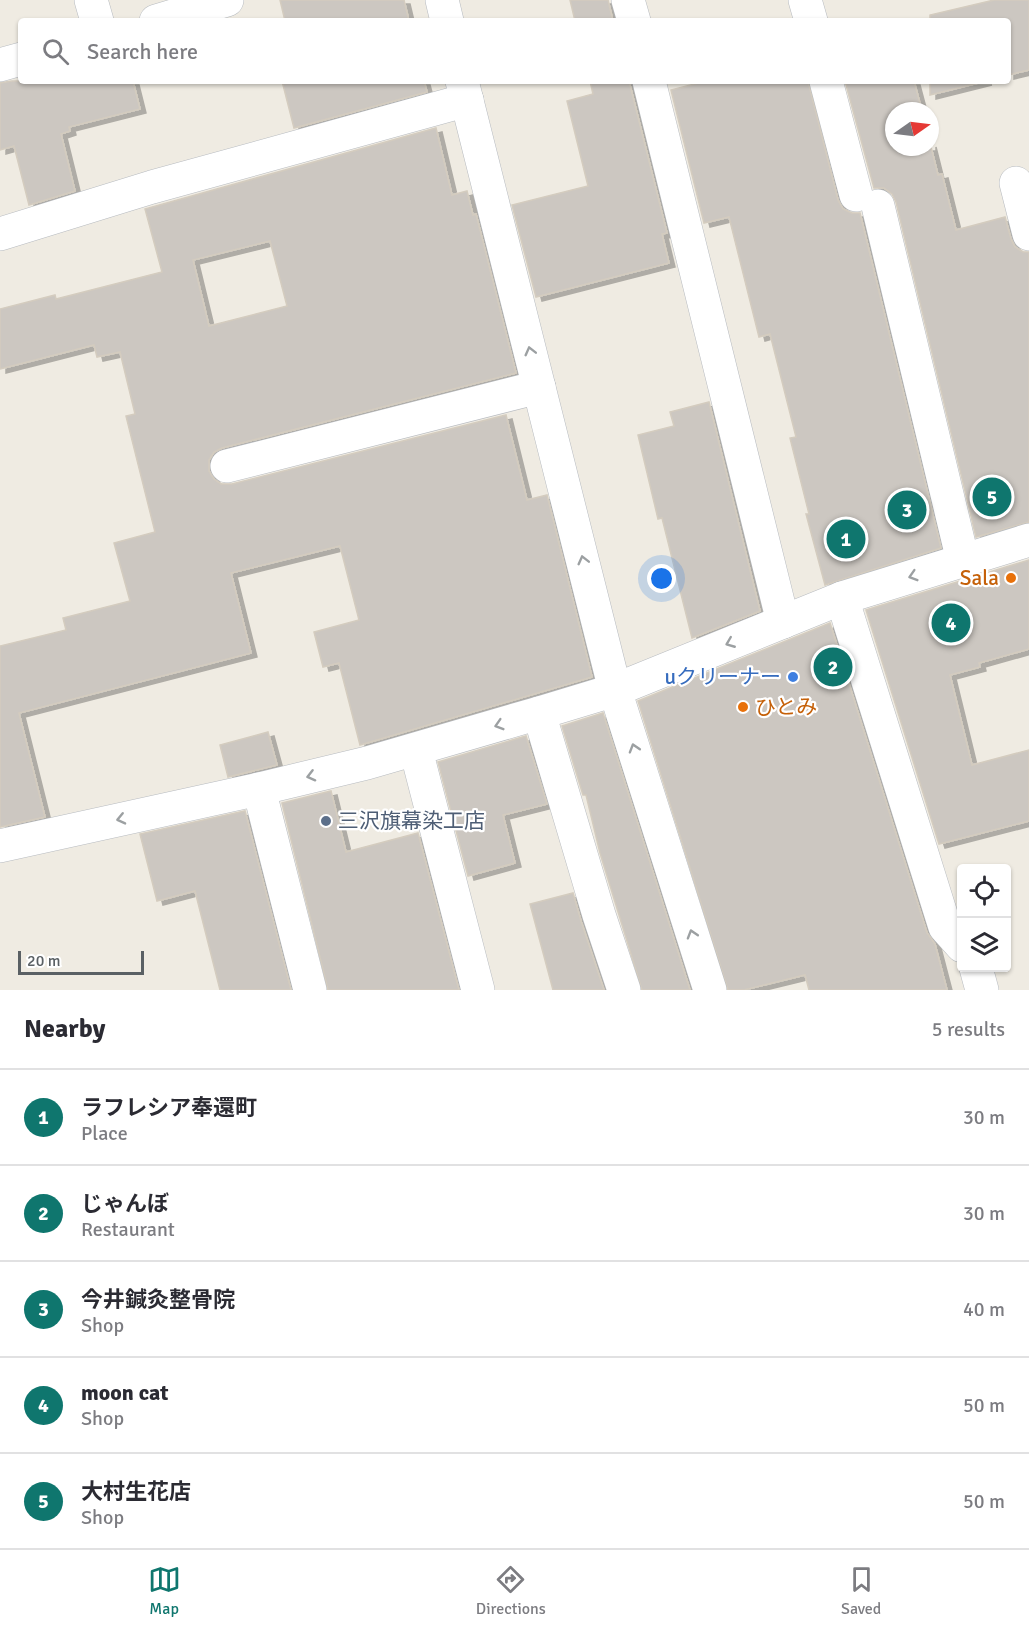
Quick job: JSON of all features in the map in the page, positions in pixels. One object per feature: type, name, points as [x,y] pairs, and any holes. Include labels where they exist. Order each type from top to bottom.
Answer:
[{"type":"street","points":[[91,0],[96,18]]},
{"type":"street","points":[[166,18],[227,0]]},
{"type":"street","points":[[442,0],[446,18]]},
{"type":"street","points":[[628,0],[633,18]]},
{"type":"street","points":[[805,0],[810,18]]},
{"type":"street","points":[[0,64],[18,60]]},
{"type":"street","points":[[650,84],[783,622]]},
{"type":"street","points":[[827,84],[867,200],[963,561]]},
{"type":"street","points":[[0,234],[465,91],[615,690],[710,990]]},
{"type":"street","points":[[1016,183],[1029,234]]},
{"type":"street","points":[[227,466],[539,387]]},
{"type":"street","points":[[0,846],[259,789],[416,750],[615,690],[842,598],[1029,540]]},
{"type":"street","points":[[842,598],[945,927],[957,940]]},
{"type":"street","points":[[539,713],[599,915],[624,990]]},
{"type":"street","points":[[416,750],[478,990]]},
{"type":"street","points":[[259,789],[310,990]]},
{"type":"street","points":[[977,972],[982,990]]},
{"type":"building","points":[[280,0],[404,0],[408,18],[284,18]]},
{"type":"building","points":[[570,0],[608,0],[612,18],[574,18]]},
{"type":"building","points":[[994,0],[1029,0],[1029,70],[1011,74],[1011,18],[930,18],[930,15]]},
{"type":"building","points":[[18,81],[18,84],[134,84],[140,109],[69,127],[70,131],[61,134],[75,191],[29,205],[14,146],[0,150],[0,83]]},
{"type":"building","points":[[283,84],[425,84],[427,92],[294,128]]},
{"type":"building","points":[[591,84],[630,84],[667,233],[662,234],[669,263],[536,297],[512,205],[588,186],[567,101],[593,94]]},
{"type":"building","points":[[694,84],[809,84],[838,200],[843,209],[852,213],[860,213],[941,548],[825,585],[806,514],[809,514],[790,438],[796,437],[770,334],[759,337],[729,217],[704,223],[671,90]]},
{"type":"building","points":[[846,84],[915,84],[920,102],[885,102],[885,156],[933,156],[938,175],[942,174],[956,230],[1005,217],[1015,247],[1023,252],[1029,252],[1029,522],[976,537],[896,202],[892,194],[884,188],[874,188]]},
{"type":"building","points":[[930,84],[974,84],[930,95]]},
{"type":"building","points":[[436,128],[452,195],[467,191],[473,215],[476,214],[516,373],[222,448],[214,452],[209,460],[209,471],[221,484],[232,484],[506,415],[527,500],[547,495],[592,677],[360,745],[339,663],[323,667],[314,632],[359,620],[340,546],[231,573],[251,653],[19,713],[45,817],[0,827],[0,646],[66,630],[63,618],[130,601],[114,543],[155,532],[126,416],[135,414],[120,352],[97,357],[94,345],[0,369],[0,309],[55,295],[56,299],[162,272],[145,209]],"holes":[[[270,241],[287,306],[209,326],[193,260]]]},
{"type":"building","points":[[709,402],[760,611],[692,638],[662,518],[658,519],[638,435],[674,426],[670,412]]},
{"type":"building","points":[[1029,560],[1029,649],[979,663],[980,667],[950,675],[972,765],[1029,750],[1029,821],[939,844],[866,610]]},
{"type":"building","points":[[830,623],[927,933],[935,944],[947,990],[809,990],[805,975],[744,990],[728,990],[638,701]]},
{"type":"building","points":[[603,713],[690,990],[642,990],[600,853],[586,795],[583,795],[562,726]]},
{"type":"building","points":[[268,732],[277,765],[228,777],[220,745]]},
{"type":"building","points":[[526,736],[547,804],[503,815],[515,863],[468,876],[438,762]]},
{"type":"building","points":[[331,791],[346,852],[418,833],[459,990],[328,990],[282,803]]},
{"type":"building","points":[[245,811],[291,990],[220,990],[195,891],[157,901],[140,834]]},
{"type":"building","points":[[573,893],[604,990],[553,990],[530,904]]},
{"type":"place","name":"大村生花店","points":[[992,497]]},
{"type":"place","name":"今井鍼灸整骨院","points":[[907,510]]},
{"type":"place","name":"ラフレシア奉還町","points":[[846,539]]},
{"type":"place","name":"Sala","points":[[1011,578]]},
{"type":"place","name":"moon cat","points":[[951,623]]},
{"type":"place","name":"じゃんぼ","points":[[833,667]]},
{"type":"place","name":"uクリーナー","points":[[793,677]]},
{"type":"place","name":"ひとみ","points":[[743,707]]},
{"type":"place","name":"三沢旗幕染工店","points":[[326,821]]}]
